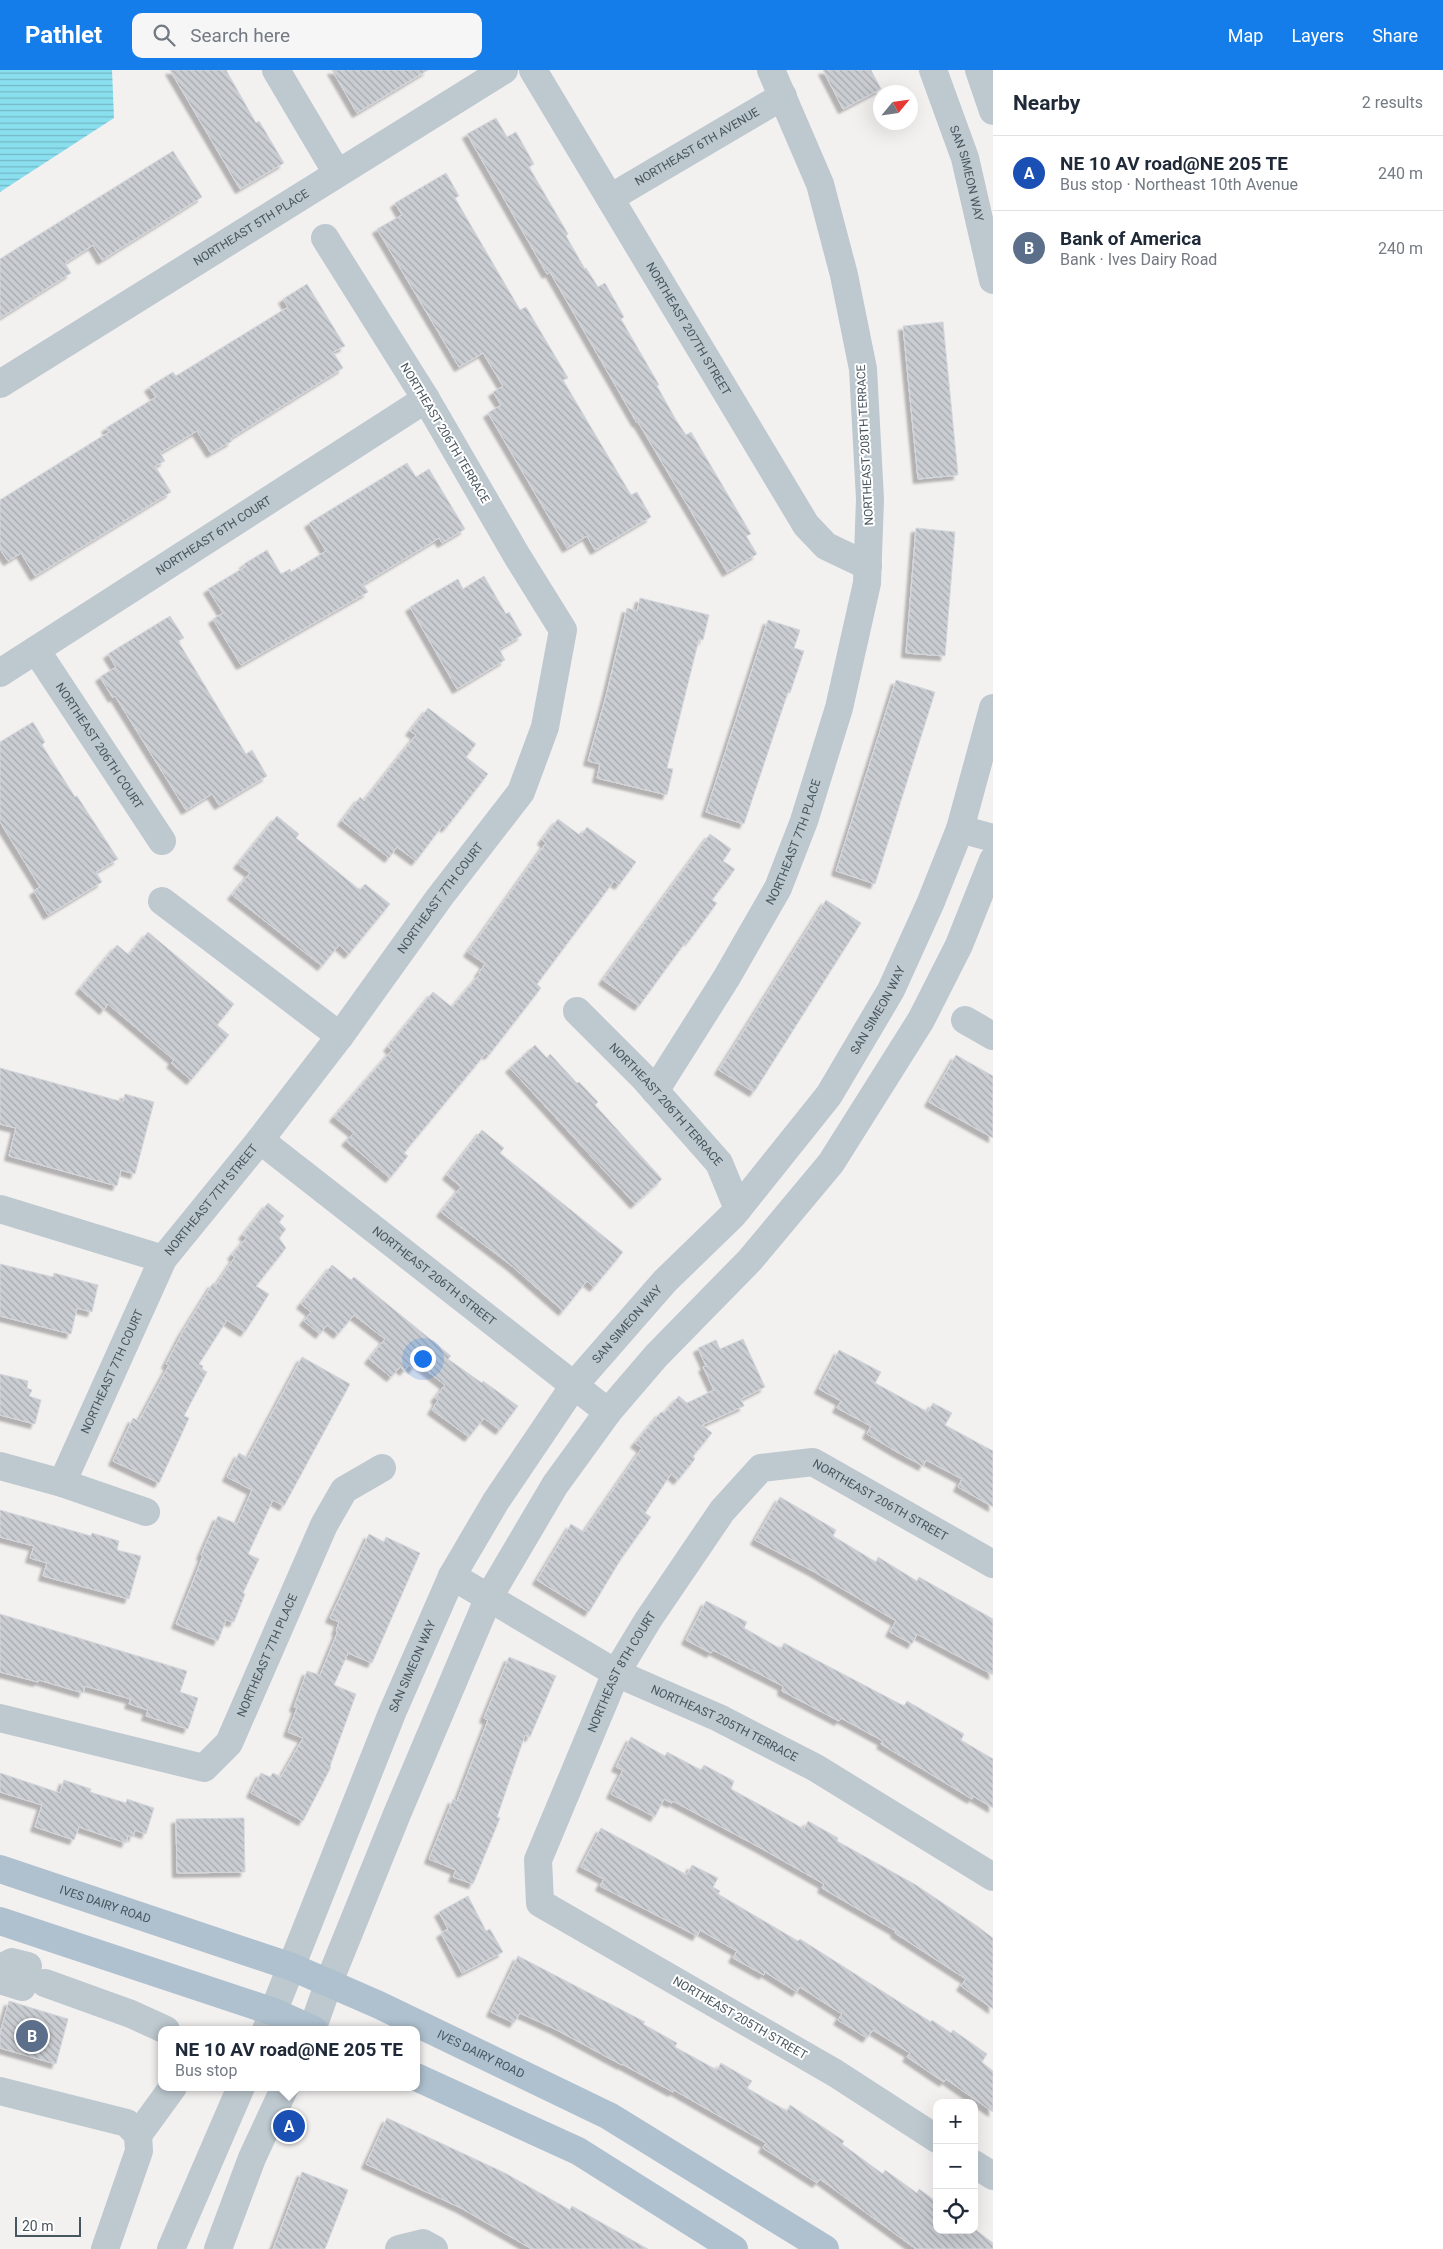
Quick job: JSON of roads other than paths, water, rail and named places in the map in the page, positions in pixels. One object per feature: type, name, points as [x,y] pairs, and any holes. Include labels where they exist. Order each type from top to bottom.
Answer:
[{"type":"main road","name":"IVES DAIRY ROAD","points":[[0,1868],[292,1967],[329,1982],[608,2116],[825,2249]]},
{"type":"main road","points":[[0,1921],[270,2021],[294,2026]]},
{"type":"main road","points":[[420,2079],[578,2152],[734,2249]]},
{"type":"street","points":[[276,70],[337,173]]},
{"type":"street","name":"NORTHEAST 5TH PLACE","points":[[0,384],[504,70]]},
{"type":"street","name":"NORTHEAST 207TH STREET","points":[[533,70],[806,525],[826,546],[868,566]]},
{"type":"street","name":"NORTHEAST 208TH TERRACE","points":[[771,70],[820,184],[844,275],[863,369],[870,499],[868,566]]},
{"type":"street","name":"SAN SIMEON WAY","points":[[933,70],[965,158],[993,280]]},
{"type":"street","points":[[979,70],[993,112]]},
{"type":"street","name":"NORTHEAST 6TH AVENUE","points":[[610,198],[783,96]]},
{"type":"street","name":"NORTHEAST 206TH TERRACE","points":[[325,238],[426,399],[517,556],[563,630]]},
{"type":"street","name":"NORTHEAST 6TH COURT","points":[[0,674],[426,399]]},
{"type":"street","name":"NORTHEAST 7TH PLACE","points":[[655,1091],[727,977],[778,888],[804,821],[839,708],[867,583],[868,566]]},
{"type":"street","name":"NORTHEAST 7TH COURT","points":[[260,1140],[340,1036],[439,898],[521,792],[546,727],[563,630]]},
{"type":"street","name":"NORTHEAST 206TH COURT","points":[[36,650],[162,841]]},
{"type":"street","name":"SAN SIMEON WAY","points":[[270,2021],[392,1713],[452,1576],[496,1501],[575,1384],[665,1281],[738,1209],[828,1095],[891,990],[930,904],[960,829],[993,708]]},
{"type":"street","points":[[960,829],[993,838]]},
{"type":"street","points":[[314,2026],[329,1982],[400,1805],[490,1597],[555,1485],[608,1412],[656,1356],[750,1260],[830,1163],[921,1020],[959,945],[993,860]]},
{"type":"street","points":[[162,901],[340,1036]]},
{"type":"street","name":"NORTHEAST 206TH TERRACE","points":[[577,1011],[655,1091],[719,1163],[738,1209]]},
{"type":"street","points":[[965,1020],[993,1036]]},
{"type":"street","points":[[800,1132],[830,1163]]},
{"type":"street","name":"NORTHEAST 7TH STREET","points":[[163,1258],[260,1140]]},
{"type":"street","name":"NORTHEAST 206TH STREET","points":[[260,1140],[575,1384],[608,1412]]},
{"type":"street","points":[[0,1209],[163,1258]]},
{"type":"street","name":"NORTHEAST 7TH COURT","points":[[62,1483],[163,1258]]},
{"type":"street","name":"NORTHEAST 206TH STREET","points":[[761,1468],[813,1462],[993,1564]]},
{"type":"street","points":[[0,1466],[62,1483],[146,1512]]},
{"type":"street","name":"NORTHEAST 7TH PLACE","points":[[0,1718],[204,1768],[228,1743],[324,1525],[344,1490],[382,1468]]},
{"type":"street","name":"NORTHEAST 8TH COURT","points":[[540,1903],[538,1860],[616,1672],[648,1620],[722,1511],[761,1468]]},
{"type":"street","name":"NORTHEAST 205TH TERRACE","points":[[452,1576],[616,1672],[719,1718],[816,1768],[993,1877]]},
{"type":"street","name":"NORTHEAST 205TH STREET","points":[[540,1903],[835,2073],[933,2136]]},
{"type":"street","points":[[26,1977],[133,2005],[158,2026]]},
{"type":"street","points":[[0,2091],[127,2124],[138,2135]]},
{"type":"street","points":[[105,2249],[138,2151],[138,2135],[170,2091]]},
{"type":"street","points":[[171,2249],[239,2091]]},
{"type":"street","points":[[218,2249],[252,2158],[283,2091]]},
{"type":"street","points":[[978,2167],[993,2176]]},
{"type":"street","points":[[399,2249],[423,2243],[434,2249]]},
{"type":"water","points":[[0,70],[112,70],[114,118],[0,192]]},
{"type":"place","name":"Bank of America","points":[[32,2036]]},
{"type":"place","name":"NE 10 AV road@NE 205 TE","points":[[289,2126]]}]
